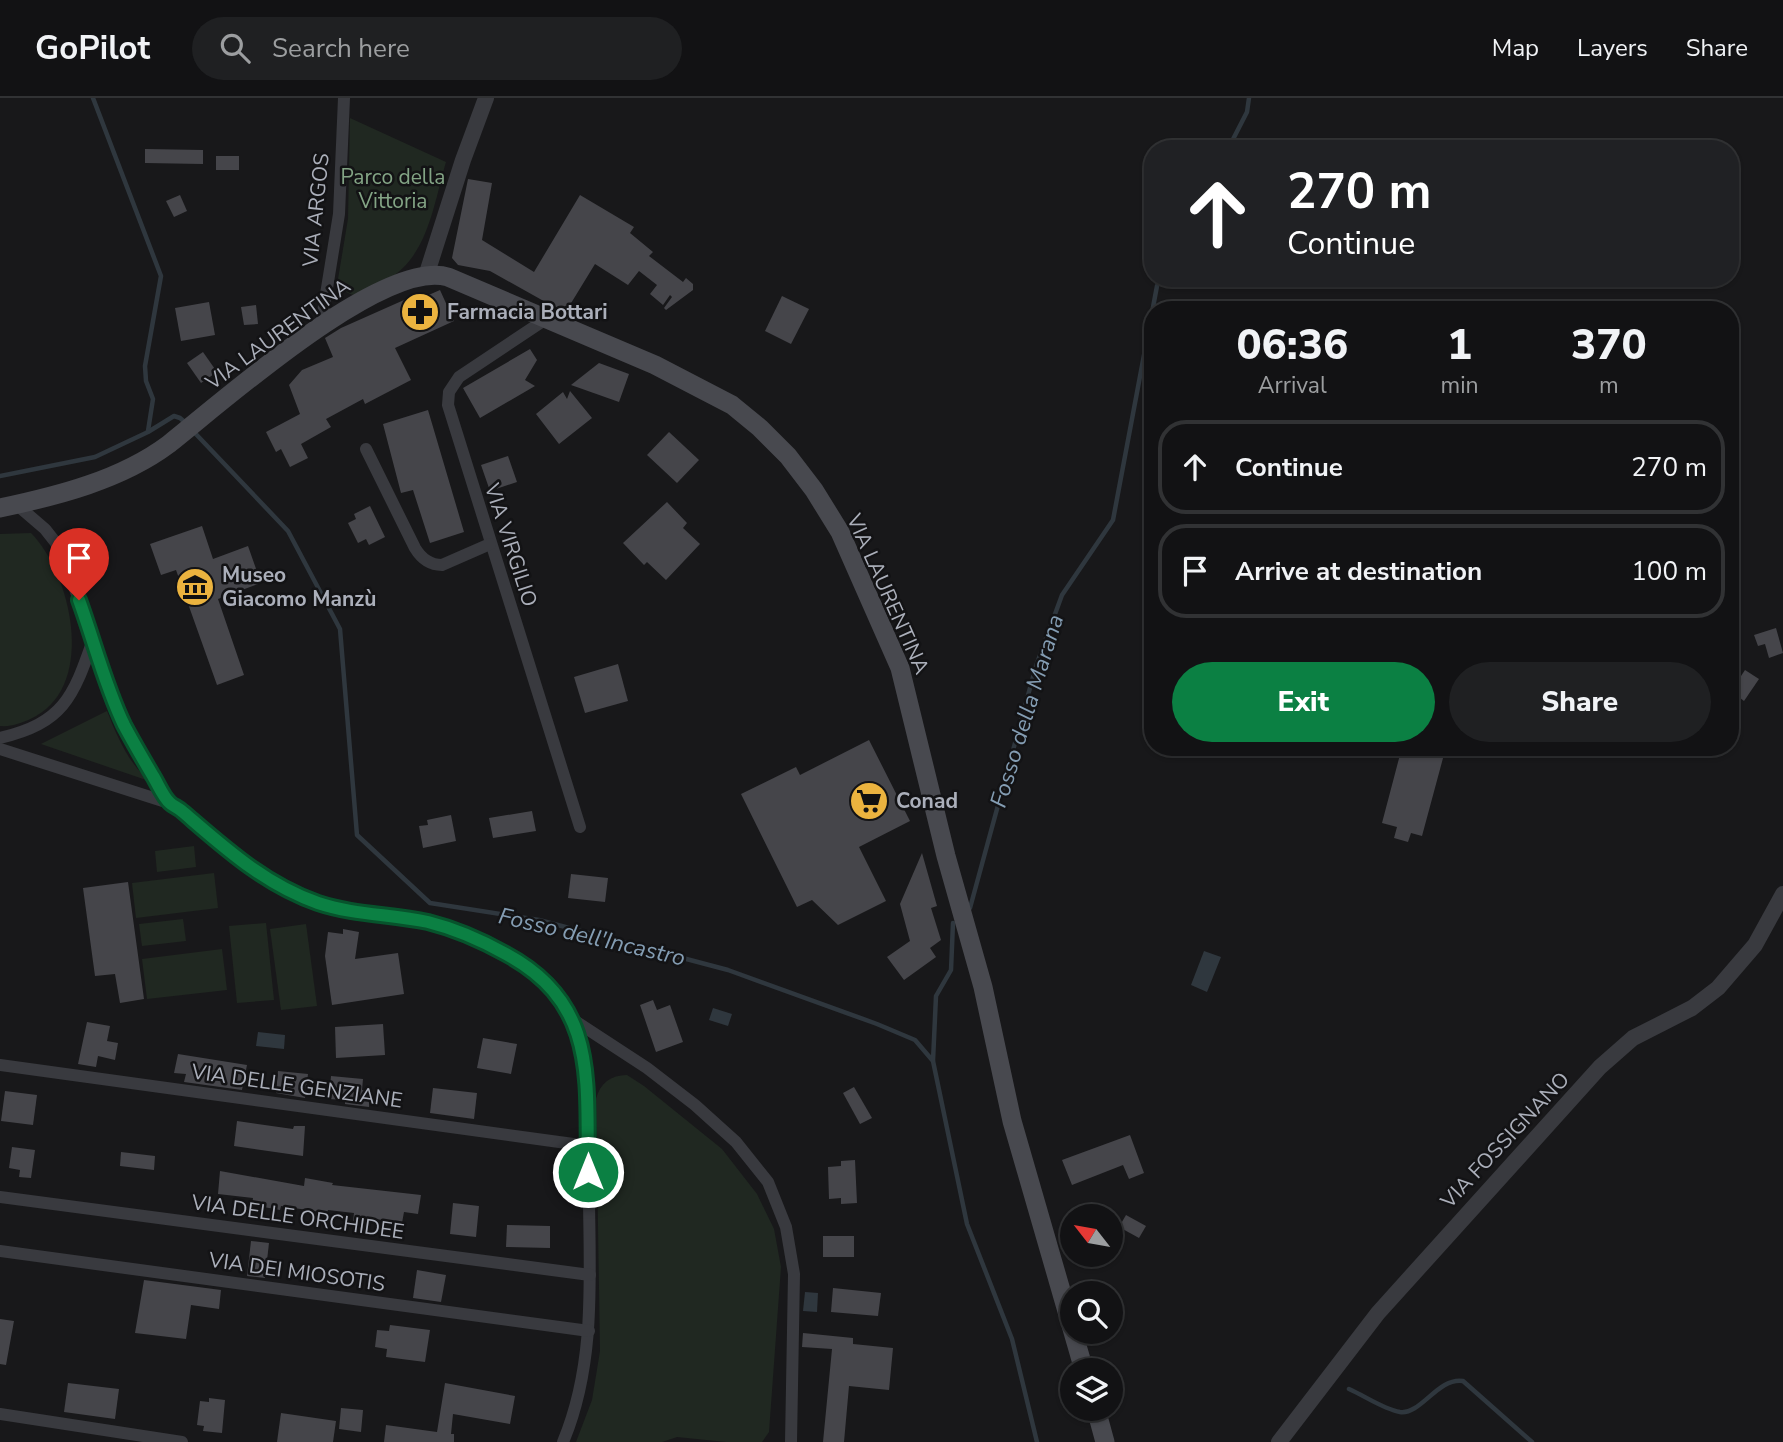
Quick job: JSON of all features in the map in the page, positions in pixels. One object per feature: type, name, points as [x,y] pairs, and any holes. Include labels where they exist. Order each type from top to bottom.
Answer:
[{"type":"main road","name":"VIA LAURENTINA","points":[[8,507],[104,478],[142,462],[169,444],[321,325],[375,293],[426,276],[448,277],[547,318],[674,373],[732,405],[779,446],[814,490],[840,532],[901,668],[947,856],[983,987],[1012,1121],[1081,1358]]},
{"type":"main road","points":[[1099,1421],[1105,1442]]},
{"type":"street","name":"VIA ARGOS","points":[[321,325],[339,214],[344,98]]},
{"type":"street","points":[[426,276],[486,98]]},
{"type":"street","name":"VIA VIRGILIO","points":[[547,318],[455,381],[449,391],[449,414],[580,827]]},
{"type":"street","points":[[366,449],[415,548],[424,559],[442,565],[490,544]]},
{"type":"street","points":[[8,507],[45,529],[60,548],[124,724],[169,803]]},
{"type":"street","points":[[0,738],[33,729],[55,713],[77,683],[93,640]]},
{"type":"street","points":[[0,749],[169,803],[181,810],[238,859],[291,892],[317,903],[346,911],[416,920],[474,937],[504,952],[547,981],[563,1000],[572,1019],[583,1059],[587,1092],[590,1275],[589,1331],[577,1404],[563,1442]]},
{"type":"street","name":"VIA FOSSIGNANO","points":[[1279,1442],[1378,1313],[1600,1067],[1633,1038],[1692,1007],[1718,988],[1755,945],[1783,894]]},
{"type":"street","points":[[572,1019],[647,1068],[695,1105],[736,1142],[768,1182],[786,1227],[793,1264],[791,1442]]},
{"type":"street","name":"VIA DELLE GENZIANE","points":[[0,1065],[588,1146]]},
{"type":"street","name":"VIA DELLE ORCHIDEE","points":[[0,1197],[590,1275]]},
{"type":"street","name":"VIA DEI MIOSOTIS","points":[[0,1251],[589,1331]]},
{"type":"street","points":[[0,1414],[182,1442]]},
{"type":"green space","name":"Parco della Vittoria","points":[[350,118],[446,162],[429,223],[407,264],[391,278],[353,295],[343,289],[338,279],[348,219]]},
{"type":"green space","points":[[31,533],[45,551],[66,600],[71,627],[71,654],[66,679],[55,700],[28,720],[0,726],[0,534]]},
{"type":"green space","points":[[107,711],[130,759],[152,782],[41,744]]},
{"type":"green space","points":[[194,846],[196,867],[157,872],[155,851]]},
{"type":"green space","points":[[214,873],[218,908],[136,918],[132,883]]},
{"type":"green space","points":[[183,919],[186,941],[142,946],[139,924]]},
{"type":"green space","points":[[266,923],[274,1000],[237,1003],[229,926]]},
{"type":"green space","points":[[306,924],[317,1006],[281,1010],[270,929]]},
{"type":"green space","points":[[222,949],[227,990],[147,999],[142,959]]},
{"type":"green space","points":[[627,1075],[722,1149],[757,1194],[774,1229],[781,1267],[769,1432],[762,1442],[726,1442],[677,1437],[662,1442],[576,1442],[592,1400],[600,1351],[596,1099],[607,1081],[616,1076]]},
{"type":"shaded area","points":[[1204,951],[1221,957],[1207,992],[1191,985]]},
{"type":"shaded area","points":[[713,1008],[732,1014],[728,1026],[709,1020]]},
{"type":"shaded area","points":[[258,1032],[285,1035],[284,1049],[256,1046]]},
{"type":"shaded area","points":[[805,1292],[818,1293],[817,1312],[803,1311]]},
{"type":"building","points":[[145,149],[203,150],[203,164],[145,163]]},
{"type":"building","points":[[216,156],[239,156],[239,170],[216,170]]},
{"type":"building","points":[[468,179],[492,183],[482,240],[534,272],[580,195],[634,227],[630,233],[653,252],[649,256],[683,282],[686,278],[693,284],[693,290],[666,310],[664,308],[672,297],[670,295],[663,305],[650,294],[657,285],[639,271],[628,285],[595,264],[565,313],[490,271],[458,265],[452,258]]},
{"type":"building","points":[[180,195],[187,211],[174,217],[166,201]]},
{"type":"building","points":[[440,290],[454,321],[395,348],[411,380],[365,404],[363,399],[326,419],[331,427],[301,444],[308,458],[290,467],[281,449],[276,452],[266,432],[300,414],[289,385],[302,370],[333,357],[325,338],[341,328],[413,296],[415,301]]},
{"type":"building","points":[[782,296],[809,309],[791,344],[765,331]]},
{"type":"building","points":[[209,302],[215,335],[181,341],[175,308]]},
{"type":"building","points":[[256,305],[258,324],[244,325],[241,307]]},
{"type":"building","points":[[530,349],[537,360],[525,380],[535,386],[480,418],[463,388]]},
{"type":"building","points":[[203,352],[217,372],[201,383],[187,363]]},
{"type":"building","points":[[599,363],[629,374],[619,402],[571,385]]},
{"type":"building","points":[[570,391],[592,418],[559,444],[536,414],[563,392],[567,399]]},
{"type":"building","points":[[428,410],[464,532],[430,543],[413,490],[401,493],[383,424]]},
{"type":"building","points":[[669,432],[699,460],[677,483],[647,455]]},
{"type":"building","points":[[508,456],[517,482],[490,491],[481,465]]},
{"type":"building","points":[[667,502],[687,523],[683,528],[700,544],[666,580],[647,562],[644,565],[623,543]]},
{"type":"building","points":[[370,506],[385,537],[369,545],[366,539],[358,543],[348,523],[356,519],[354,514]]},
{"type":"building","points":[[202,526],[213,559],[248,546],[261,583],[218,599],[244,675],[217,685],[176,570],[161,575],[150,544]]},
{"type":"building","points":[[1776,628],[1783,653],[1769,658],[1765,644],[1758,646],[1754,635]]},
{"type":"building","points":[[618,664],[628,701],[585,713],[574,677]]},
{"type":"building","points":[[1745,670],[1759,679],[1744,701],[1739,697],[1739,679]]},
{"type":"building","points":[[869,740],[910,821],[859,847],[886,901],[838,925],[812,900],[797,907],[741,794],[796,767],[800,775]]},
{"type":"building","points":[[1400,756],[1444,756],[1422,836],[1411,833],[1408,842],[1394,838],[1397,827],[1382,823]]},
{"type":"building","points":[[532,811],[536,831],[493,838],[489,818]]},
{"type":"building","points":[[451,815],[456,841],[423,848],[419,826],[428,825],[427,820]]},
{"type":"building","points":[[922,853],[937,906],[931,908],[941,940],[930,948],[936,957],[904,980],[887,957],[910,941],[900,904]]},
{"type":"building","points":[[571,874],[608,878],[605,902],[568,898]]},
{"type":"building","points":[[128,882],[144,999],[120,1003],[115,974],[95,976],[83,888]]},
{"type":"building","points":[[343,929],[359,932],[355,959],[398,953],[404,994],[332,1005],[325,956],[328,932],[343,934]]},
{"type":"building","points":[[653,1000],[657,1010],[670,1005],[683,1042],[656,1052],[640,1005]]},
{"type":"building","points":[[87,1022],[110,1026],[107,1041],[118,1043],[115,1060],[98,1056],[96,1067],[78,1064]]},
{"type":"building","points":[[383,1024],[385,1055],[336,1058],[335,1027]]},
{"type":"building","points":[[483,1038],[517,1044],[511,1074],[477,1068]]},
{"type":"building","points":[[178,1054],[247,1065],[242,1090],[184,1082],[186,1074],[174,1073]]},
{"type":"building","points":[[278,1071],[308,1074],[305,1098],[276,1093]]},
{"type":"building","points":[[331,1076],[363,1079],[362,1090],[370,1091],[369,1107],[345,1104],[345,1100],[329,1099]]},
{"type":"building","points":[[854,1087],[872,1118],[860,1124],[843,1093]]},
{"type":"building","points":[[433,1088],[477,1093],[474,1119],[430,1113]]},
{"type":"building","points":[[5,1091],[37,1095],[33,1125],[1,1121]]},
{"type":"building","points":[[237,1121],[293,1129],[294,1126],[305,1126],[303,1156],[234,1146]]},
{"type":"building","points":[[1130,1135],[1144,1173],[1129,1179],[1123,1165],[1072,1185],[1062,1160]]},
{"type":"building","points":[[12,1147],[35,1150],[31,1178],[19,1177],[20,1170],[9,1168]]},
{"type":"building","points":[[121,1152],[155,1156],[154,1170],[120,1166]]},
{"type":"building","points":[[855,1160],[857,1203],[841,1204],[841,1198],[829,1199],[828,1167],[841,1166],[841,1161]]},
{"type":"building","points":[[220,1171],[304,1186],[305,1178],[333,1183],[332,1185],[421,1195],[418,1214],[404,1212],[402,1223],[369,1218],[368,1223],[353,1221],[354,1213],[328,1210],[327,1213],[281,1206],[280,1210],[252,1205],[253,1198],[218,1194]]},
{"type":"building","points":[[453,1203],[479,1206],[476,1237],[450,1234]]},
{"type":"building","points":[[1126,1215],[1146,1226],[1139,1238],[1124,1230]]},
{"type":"building","points":[[507,1225],[550,1226],[550,1248],[506,1247]]},
{"type":"building","points":[[823,1236],[854,1236],[854,1257],[823,1257]]},
{"type":"building","points":[[251,1241],[269,1243],[265,1278],[247,1276]]},
{"type":"building","points":[[417,1270],[446,1275],[441,1302],[413,1298]]},
{"type":"building","points":[[144,1280],[221,1290],[219,1309],[191,1305],[186,1339],[135,1333]]},
{"type":"building","points":[[833,1288],[881,1293],[878,1316],[831,1312]]},
{"type":"building","points":[[0,1319],[14,1321],[6,1365],[0,1364]]},
{"type":"building","points":[[390,1325],[430,1330],[425,1362],[386,1357],[387,1349],[375,1347],[377,1330],[389,1331]]},
{"type":"building","points":[[803,1333],[853,1338],[853,1344],[893,1348],[889,1390],[849,1386],[844,1442],[823,1442],[832,1349],[802,1347]]},
{"type":"building","points":[[68,1383],[119,1389],[115,1419],[64,1412]]},
{"type":"building","points":[[445,1383],[515,1396],[510,1424],[453,1414],[451,1434],[454,1434],[454,1442],[384,1442],[386,1425],[437,1432]]},
{"type":"building","points":[[209,1398],[225,1400],[222,1433],[203,1431],[204,1426],[197,1425],[200,1401],[209,1402]]},
{"type":"building","points":[[341,1408],[363,1410],[361,1432],[339,1429]]},
{"type":"building","points":[[281,1413],[336,1421],[333,1442],[277,1442]]},
{"type":"waterway","points":[[93,98],[161,276],[145,366],[146,381],[153,399],[148,431]]},
{"type":"waterway","name":"Fosso della Marana","points":[[1233,140],[1247,112],[1249,98]]},
{"type":"waterway","name":"Fosso della Marana","points":[[1154,301],[1157,287]]},
{"type":"waterway","name":"Fosso della Marana","points":[[970,908],[1036,666],[1062,595],[1113,520],[1144,355]]},
{"type":"waterway","name":"Fosso dell'Incastro","points":[[0,476],[95,457],[148,432],[174,416],[187,424]]},
{"type":"waterway","name":"Fosso dell'Incastro","points":[[193,431],[288,531],[340,629],[357,835],[430,903],[539,920],[728,970],[915,1040],[933,1061],[967,1224],[1012,1339],[1037,1442]]},
{"type":"waterway","name":"Fosso della Marana","points":[[933,1061],[936,996],[951,970],[953,923]]},
{"type":"waterway","points":[[1349,1389],[1400,1412],[1415,1408],[1454,1381],[1463,1381],[1532,1442]]},
{"type":"place","name":"Farmacia Bottari","points":[[420,312]]},
{"type":"place","name":"Museo Giacomo Manzù","points":[[195,587]]},
{"type":"place","name":"Conad","points":[[869,801]]},
{"type":"route","points":[[79,600],[117,709],[141,755],[169,803],[181,810],[222,847],[268,880],[317,903],[346,911],[428,922],[474,937],[526,965],[552,987],[563,1000],[572,1019],[583,1059],[588,1103],[588,1172]]}]
